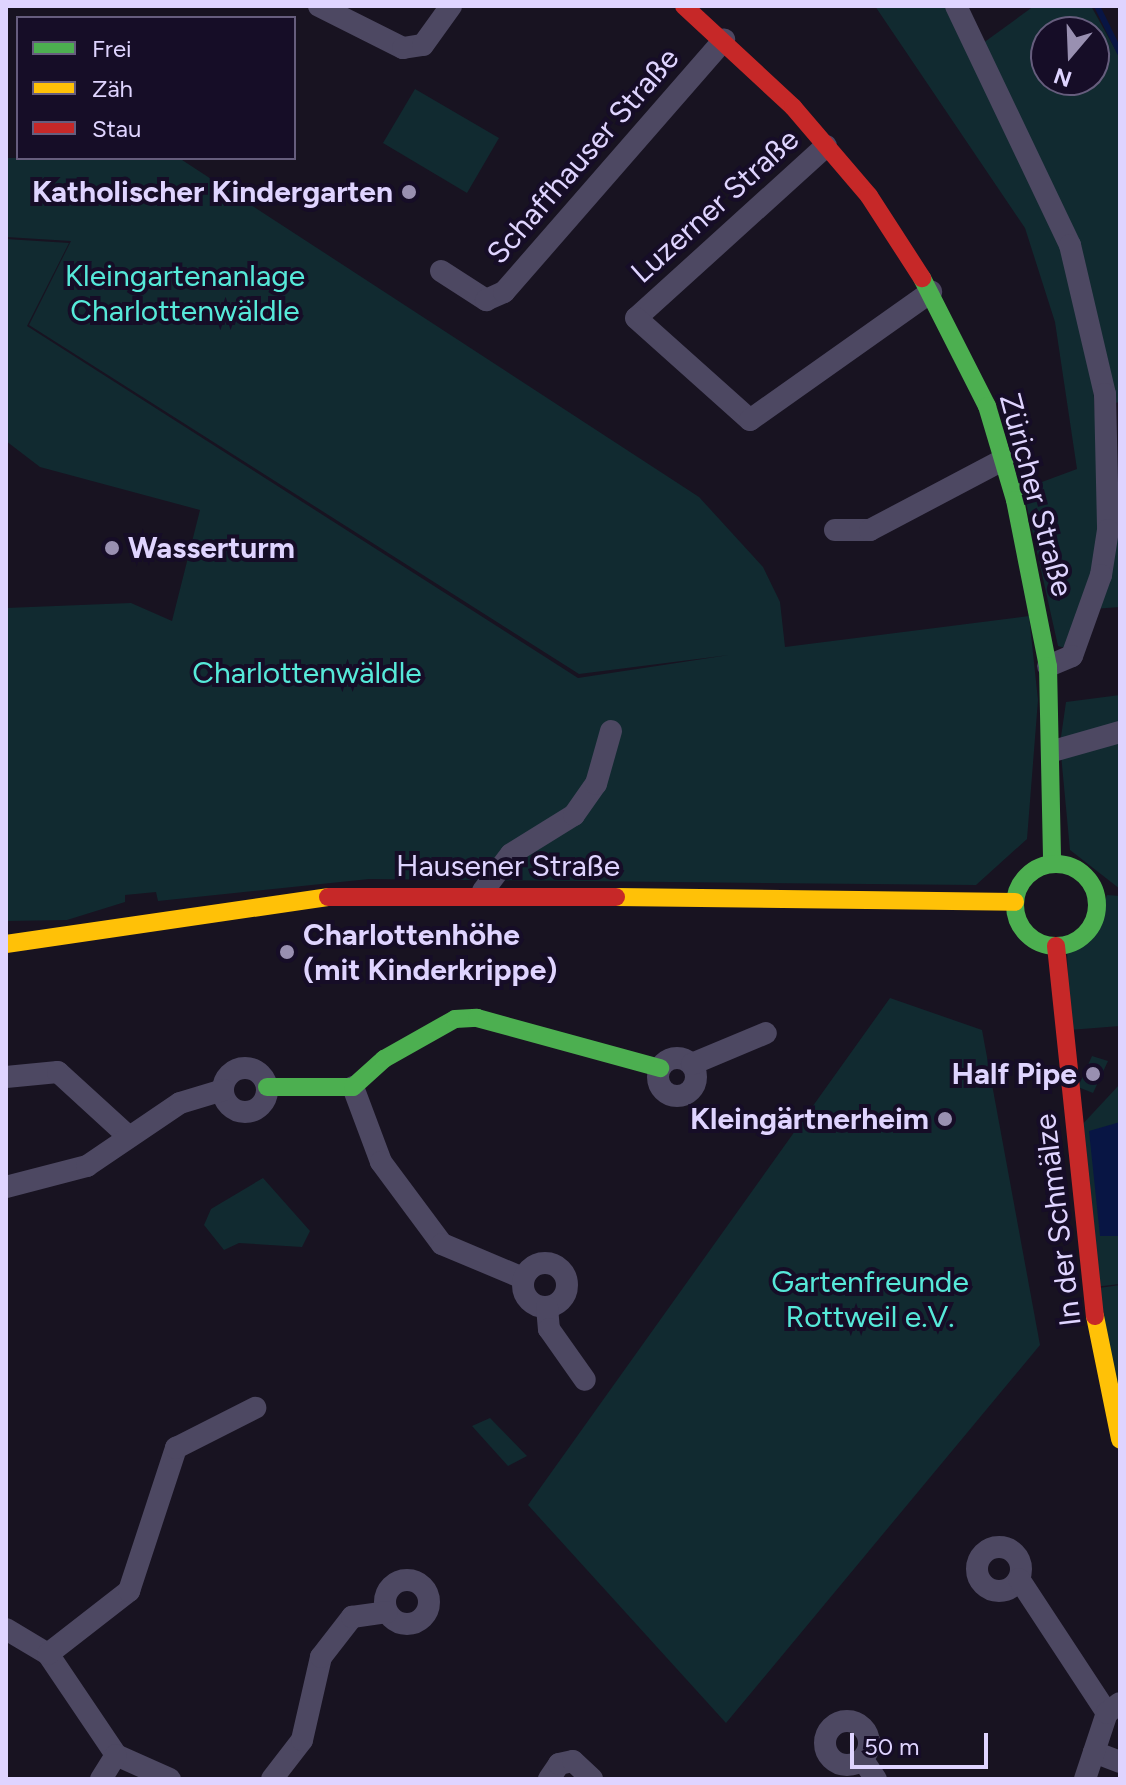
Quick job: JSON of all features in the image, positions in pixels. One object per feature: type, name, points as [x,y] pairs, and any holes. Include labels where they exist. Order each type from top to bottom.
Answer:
[{"type":"street","points":[[319,6],[403,48],[423,45],[451,6]]},
{"type":"street","name":"Züricher Straße","points":[[684,6],[724,40],[826,146],[931,292],[987,406],[1003,460],[1048,666],[1053,751],[1052,863]]},
{"type":"street","points":[[956,6],[1070,245],[1105,394],[1108,530],[1101,575],[1072,656],[1048,666]]},
{"type":"street","name":"Schaffhauser Straße","points":[[441,271],[486,300],[504,292],[724,40]]},
{"type":"street","name":"Luzerner Straße","points":[[826,146],[636,318],[750,420],[931,292]]},
{"type":"street","points":[[835,530],[870,530],[1003,460]]},
{"type":"street","points":[[483,891],[511,854],[574,815],[596,784],[611,731]]},
{"type":"street","points":[[1053,751],[1120,732]]},
{"type":"street","points":[[1052,863],[1090,880],[1098,907],[1089,931],[1056,946],[1026,933],[1015,902],[1026,875],[1052,863]]},
{"type":"street","name":"Hausener Straße","points":[[6,944],[268,902],[483,891],[1015,902]]},
{"type":"street","points":[[1098,907],[1120,908]]},
{"type":"street","name":"In der Schmälze","points":[[1056,946],[1093,1306],[1120,1439]]},
{"type":"street","points":[[6,1187],[87,1166],[180,1103],[223,1090],[233,1072],[246,1068],[267,1087],[353,1087],[384,1059],[455,1019],[477,1018],[660,1068]]},
{"type":"street","points":[[660,1068],[675,1057],[692,1064],[766,1033]]},
{"type":"street","points":[[660,1068],[660,1087],[683,1095],[696,1082],[692,1064]]},
{"type":"street","points":[[6,1077],[58,1072],[128,1136]]},
{"type":"street","points":[[223,1090],[233,1109],[247,1112],[260,1107],[267,1087]]},
{"type":"street","points":[[353,1087],[381,1162],[442,1244],[523,1278]]},
{"type":"street","points":[[523,1278],[539,1263],[565,1274],[565,1295],[547,1307]]},
{"type":"street","points":[[523,1278],[527,1299],[547,1307]]},
{"type":"street","points":[[547,1307],[549,1329],[585,1380]]},
{"type":"street","points":[[48,1654],[129,1591],[176,1448],[255,1408]]},
{"type":"street","points":[[1019,1579],[1113,1708],[1085,1779]]},
{"type":"street","points":[[272,1779],[302,1740],[321,1657],[352,1617],[387,1612]]},
{"type":"street","points":[[6,1629],[48,1654],[116,1755],[170,1779]]},
{"type":"street","points":[[1094,1752],[1120,1762]]},
{"type":"street","points":[[101,1779],[116,1755]]},
{"type":"street","points":[[863,1760],[876,1779]]},
{"type":"street","points":[[549,1779],[559,1764],[573,1761],[592,1779]]},
{"type":"green space","points":[[875,6],[948,6],[1066,255],[1093,382],[1102,530],[1085,606],[1065,648],[1058,646],[1023,489],[1077,469],[1055,322],[1025,228]]},
{"type":"green space","points":[[1034,6],[1091,6],[1097,16],[1030,16],[1030,96],[1110,96],[1110,40],[1120,58],[1120,402],[1110,404],[1099,325],[979,46]]},
{"type":"green space","points":[[415,89],[499,138],[467,193],[383,143]]},
{"type":"green space","points":[[6,158],[182,160],[699,497],[763,567],[780,602],[785,647],[1029,616],[1038,700],[1027,839],[976,885],[369,879],[158,901],[156,892],[125,895],[125,902],[67,920],[6,921],[6,608],[131,603],[172,621],[200,510],[40,467],[6,441],[6,239],[69,243],[27,326],[578,678],[729,655],[579,674],[29,325],[71,241],[6,237]]},
{"type":"green space","points":[[1120,485],[1120,607],[1093,609],[1114,487]]},
{"type":"green space","points":[[1120,695],[1120,889],[1070,850],[1060,744],[1066,702]]},
{"type":"green space","points":[[1107,895],[1120,896],[1120,1026],[1069,1030],[1067,947],[1092,935]]},
{"type":"green space","name":"Gartenfreunde Rottweil e.V.","points":[[890,998],[982,1030],[1040,1345],[726,1723],[528,1505]]},
{"type":"green space","name":"Half Pipe","points":[[1092,1056],[1108,1061],[1093,1093],[1078,1087]]},
{"type":"green space","points":[[1120,1084],[1120,1284],[1094,1287],[1079,1128]]},
{"type":"green space","points":[[263,1178],[310,1231],[302,1247],[239,1243],[224,1250],[204,1225],[211,1209]]},
{"type":"green space","points":[[1120,1285],[1120,1408],[1099,1288]]},
{"type":"green space","points":[[490,1418],[527,1456],[508,1466],[472,1426]]},
{"type":"shaded area","points":[[1120,1122],[1120,1236],[1100,1236],[1089,1131]]},
{"type":"waterway","points":[[1097,6],[1120,53]]},
{"type":"traffic: fast","points":[[922,278],[987,406],[1015,500],[1048,666],[1052,863]]},
{"type":"traffic: fast","points":[[1048,864],[1064,864],[1079,871],[1090,882],[1097,905],[1094,921],[1085,934],[1064,946],[1048,946],[1033,939],[1022,928],[1015,913],[1015,897],[1022,882],[1033,871],[1048,864]]},
{"type":"traffic: fast","points":[[267,1087],[353,1087],[384,1059],[455,1019],[477,1018],[660,1068]]},
{"type":"traffic: slow","points":[[6,944],[328,897]]},
{"type":"traffic: slow","points":[[616,897],[1015,902]]},
{"type":"traffic: slow","points":[[1095,1316],[1120,1439]]},
{"type":"traffic: jam","points":[[684,6],[793,107],[869,196],[922,278]]},
{"type":"traffic: jam","points":[[328,897],[616,897]]},
{"type":"traffic: jam","points":[[1056,946],[1095,1316]]},
{"type":"place","name":"Katholischer Kindergarten","points":[[409,192]]},
{"type":"place","name":"Wasserturm","points":[[112,548]]},
{"type":"place","name":"Charlottenhöhe (mit Kinderkrippe)","points":[[287,952]]},
{"type":"place","name":"Half Pipe","points":[[1093,1074]]},
{"type":"place","name":"Kleingärtnerheim","points":[[945,1119]]},
{"type":"park label","name":"Kleingartenanlage Charlottenwäldle","points":[[185,293]]},
{"type":"park label","name":"Charlottenwäldle","points":[[307,673]]}]
